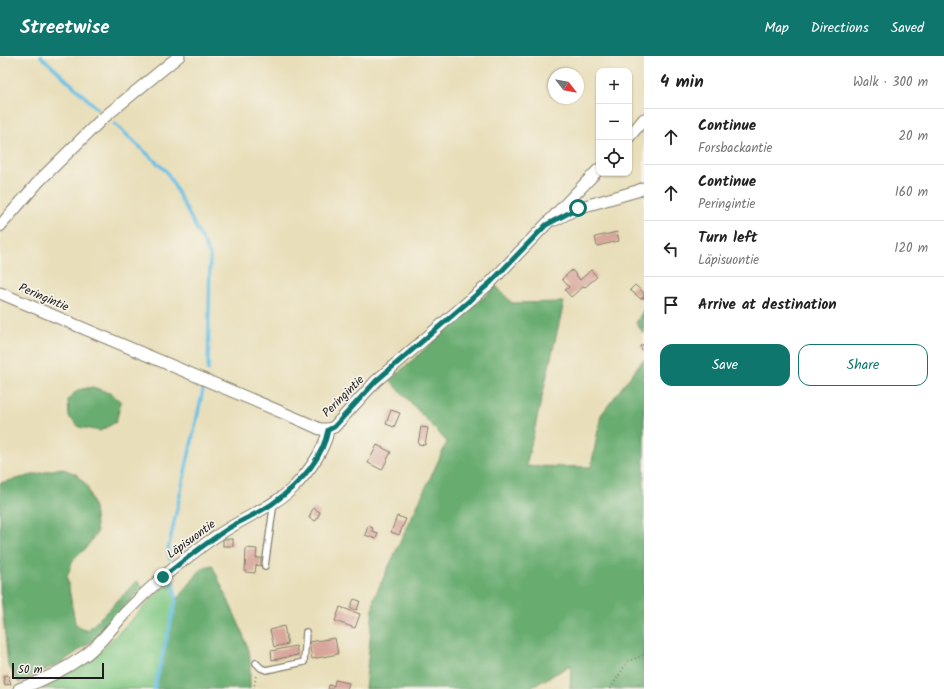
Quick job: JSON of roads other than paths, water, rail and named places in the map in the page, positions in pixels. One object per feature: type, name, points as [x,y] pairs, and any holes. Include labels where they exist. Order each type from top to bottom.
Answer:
[{"type":"street","points":[[0,226],[40,180],[102,119],[179,56]]},
{"type":"street","points":[[632,133],[644,119]]},
{"type":"street","name":"Peringintie","points":[[0,293],[320,429],[328,430],[334,427],[376,381],[490,283],[596,172]]},
{"type":"street","points":[[546,225],[578,208],[644,188]]},
{"type":"street","name":"Läpisuontie","points":[[19,689],[38,682],[85,655],[103,638],[126,612],[163,577],[184,560],[231,526],[274,502],[293,487],[317,458],[326,440],[328,430]]},
{"type":"lane","points":[[265,566],[274,502]]},
{"type":"lane","points":[[256,663],[261,668],[266,670],[304,662],[306,632]]},
{"type":"waterway","points":[[41,56],[98,109]]},
{"type":"waterway","points":[[115,124],[167,172],[210,255],[208,370]]},
{"type":"waterway","points":[[170,559],[168,550],[203,390]]},
{"type":"waterway","points":[[154,689],[176,601],[173,582]]}]
